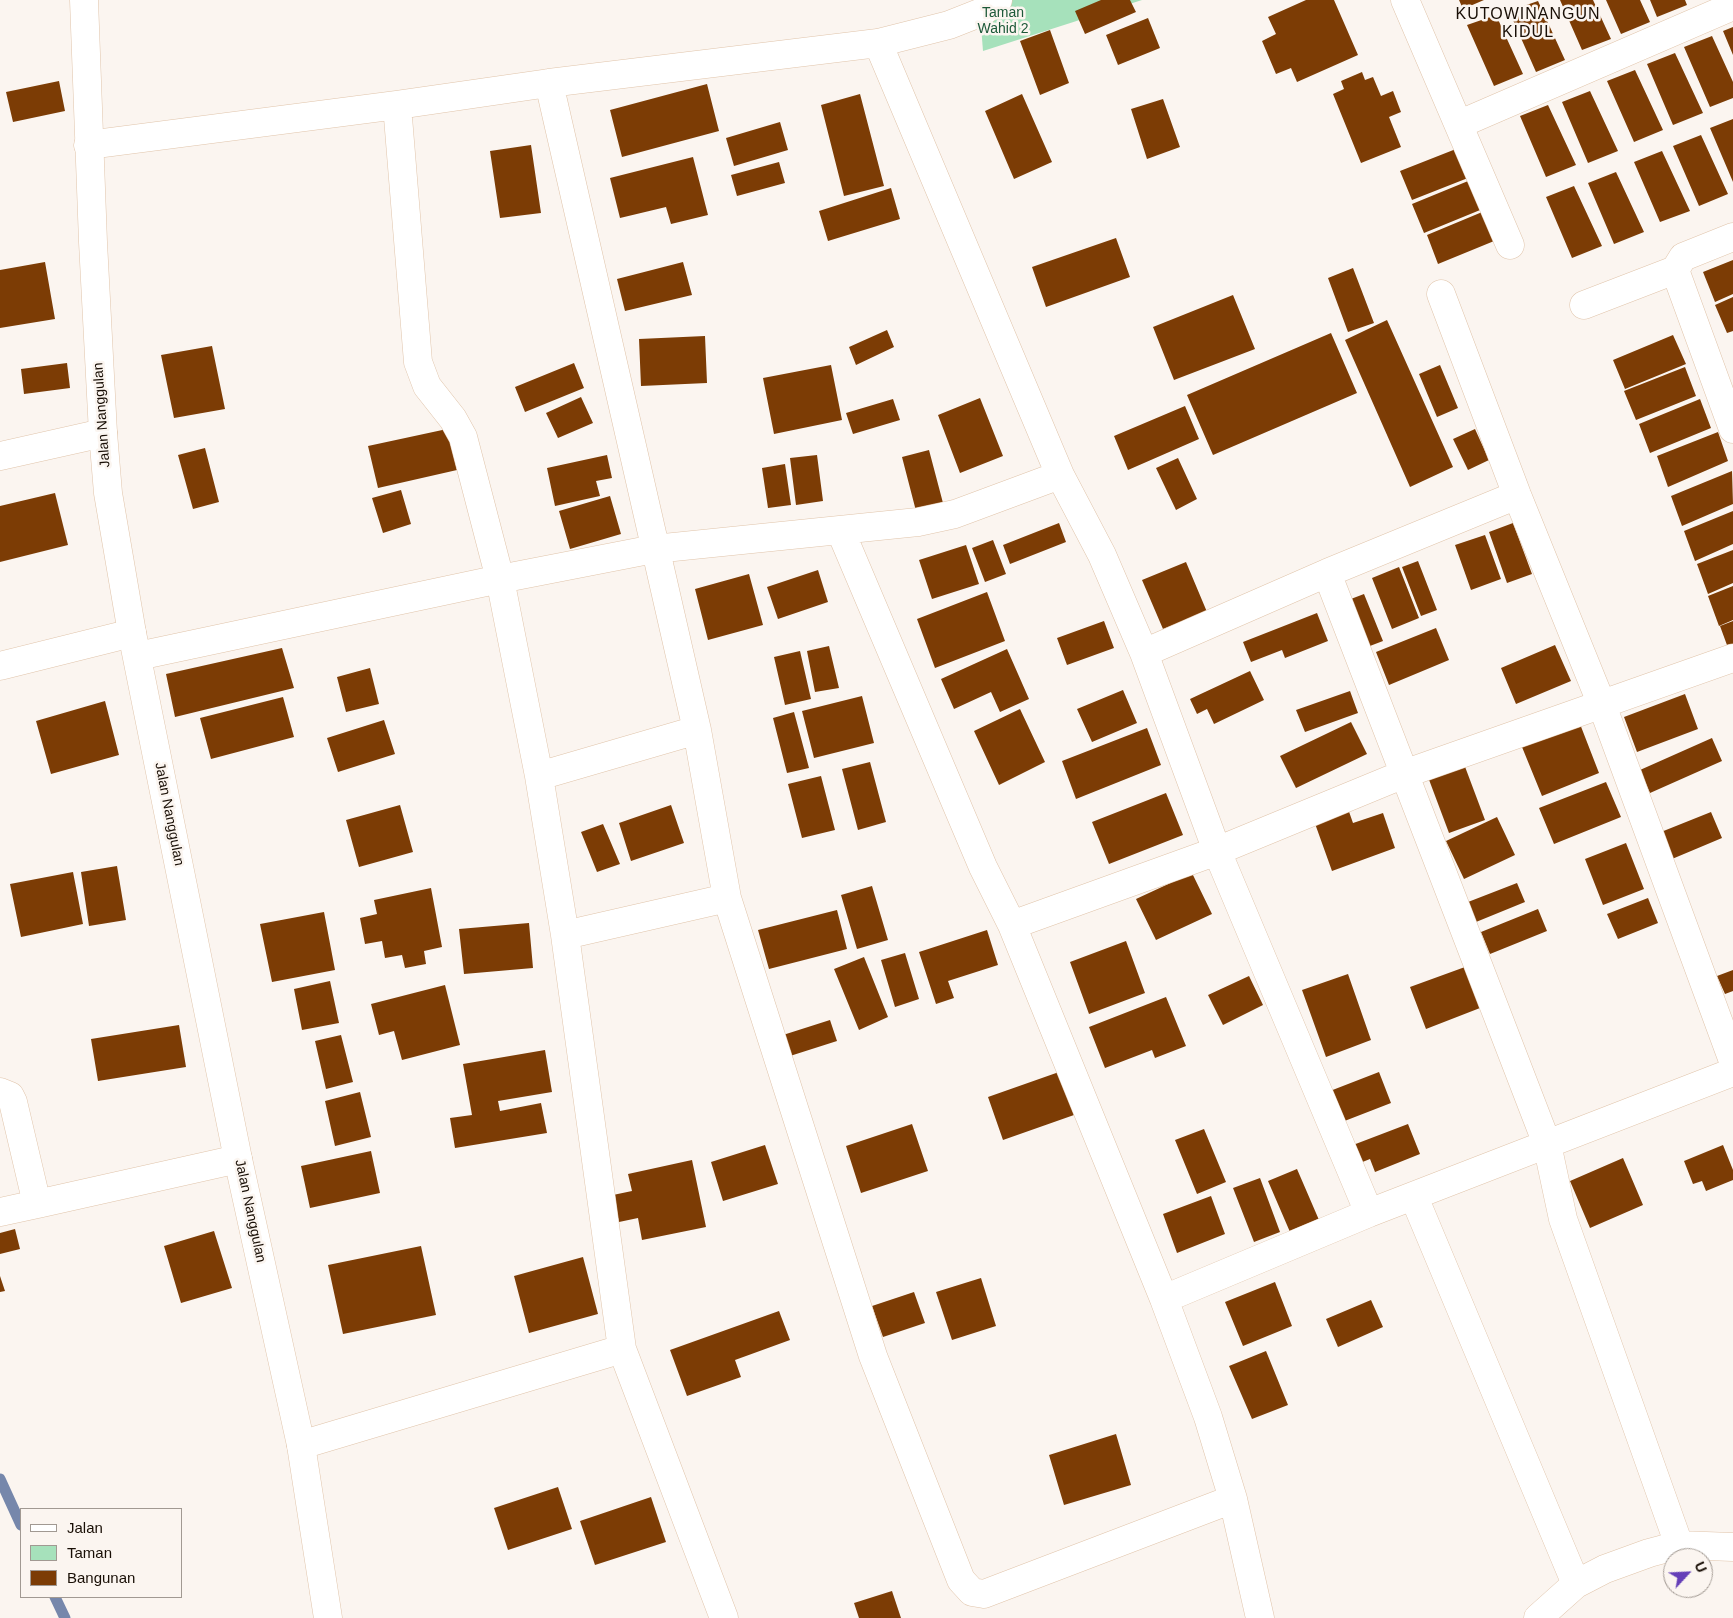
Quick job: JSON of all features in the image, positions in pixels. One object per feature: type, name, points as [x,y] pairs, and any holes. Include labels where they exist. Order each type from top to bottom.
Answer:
[{"type":"street","name":"Jalan Nanggulan","points":[[84,0],[88,145],[103,433],[108,493],[135,645],[238,1158],[301,1445],[328,1618]]},
{"type":"street","points":[[88,145],[397,105],[549,83],[878,43],[949,25],[982,12],[998,0]]},
{"type":"street","points":[[1405,0],[1460,124],[1510,245]]},
{"type":"street","points":[[1460,124],[1733,6]]},
{"type":"street","points":[[878,43],[1060,475],[1102,555],[1144,653],[1217,851],[1369,1213]]},
{"type":"street","points":[[549,83],[654,549],[697,730],[726,898],[872,1356],[961,1580],[972,1592],[984,1594],[1233,1499]]},
{"type":"street","points":[[397,105],[418,362],[427,386],[454,419],[463,437],[500,579],[539,776],[565,935],[622,1349],[724,1618]]},
{"type":"street","points":[[1584,305],[1674,270],[1683,258],[1733,237]]},
{"type":"street","points":[[1674,270],[1733,429]]},
{"type":"street","points":[[1441,294],[1517,495],[1602,705],[1733,1061]]},
{"type":"street","points":[[0,456],[103,433]]},
{"type":"street","points":[[0,666],[135,645],[654,549],[841,532],[918,522],[956,514],[1060,475]]},
{"type":"street","points":[[1144,653],[1327,573],[1517,495]]},
{"type":"street","points":[[841,532],[983,867],[1012,925],[1164,1299],[1208,1417],[1233,1499],[1260,1618]]},
{"type":"street","points":[[1327,573],[1546,1144],[1563,1219],[1679,1546]]},
{"type":"street","points":[[1012,925],[1217,851],[1404,774],[1733,658]]},
{"type":"street","points":[[539,776],[697,730]]},
{"type":"street","points":[[565,935],[726,898]]},
{"type":"street","points":[[1164,1299],[1369,1213],[1733,1072]]},
{"type":"street","points":[[0,1092],[10,1096],[13,1102],[37,1204]]},
{"type":"street","points":[[0,1212],[238,1158]]},
{"type":"street","points":[[1414,1197],[1576,1584]]},
{"type":"street","points":[[301,1445],[622,1349]]},
{"type":"street","points":[[1538,1618],[1576,1584],[1605,1569],[1649,1553],[1679,1546],[1733,1547]]},
{"type":"green space","name":"Taman Wahid 2","points":[[979,0],[1142,0],[983,51]]},
{"type":"building","points":[[1101,0],[1130,0],[1136,12],[1085,34],[1075,11]]},
{"type":"building","points":[[1306,0],[1334,0],[1358,55],[1297,82],[1291,68],[1276,74],[1262,41],[1276,34],[1268,17]]},
{"type":"building","points":[[1459,0],[1484,0],[1463,9]]},
{"type":"building","points":[[1560,0],[1593,0],[1611,39],[1582,50]]},
{"type":"building","points":[[1606,0],[1640,0],[1650,22],[1621,34]]},
{"type":"building","points":[[1650,0],[1685,0],[1687,5],[1657,17]]},
{"type":"building","points":[[1538,1],[1565,60],[1536,72],[1509,11]]},
{"type":"building","points":[[1496,15],[1523,74],[1494,86],[1467,25]]},
{"type":"building","points":[[1148,18],[1160,48],[1118,65],[1106,35]]},
{"type":"building","points":[[1733,27],[1733,55],[1723,31]]},
{"type":"building","points":[[1050,30],[1069,83],[1040,95],[1020,41]]},
{"type":"building","points":[[1712,36],[1733,82],[1733,98],[1710,107],[1684,47]]},
{"type":"building","points":[[1675,53],[1703,113],[1673,125],[1647,64]]},
{"type":"building","points":[[1635,70],[1663,130],[1634,142],[1607,81]]},
{"type":"building","points":[[1362,72],[1365,80],[1373,77],[1381,96],[1393,91],[1401,112],[1389,117],[1401,147],[1361,163],[1333,94],[1344,89],[1341,81]]},
{"type":"building","points":[[59,81],[65,111],[13,122],[6,92]]},
{"type":"building","points":[[707,84],[719,131],[622,157],[610,110]]},
{"type":"building","points":[[1590,91],[1618,151],[1588,163],[1562,102]]},
{"type":"building","points":[[860,94],[884,186],[844,196],[821,105]]},
{"type":"building","points":[[1022,94],[1052,162],[1014,179],[985,111]]},
{"type":"building","points":[[1163,99],[1180,147],[1147,159],[1131,109]]},
{"type":"building","points":[[1548,105],[1576,165],[1546,177],[1520,116]]},
{"type":"building","points":[[1733,119],[1733,182],[1710,128]]},
{"type":"building","points":[[780,122],[788,150],[734,166],[726,138]]},
{"type":"building","points":[[1701,135],[1728,194],[1699,206],[1673,146]]},
{"type":"building","points":[[531,145],[541,213],[500,218],[490,151]]},
{"type":"building","points":[[1461,147],[1473,176],[1412,200],[1400,171]]},
{"type":"building","points":[[1662,151],[1690,211],[1660,222],[1634,162]]},
{"type":"building","points":[[693,157],[708,215],[671,224],[666,207],[620,218],[610,178]]},
{"type":"building","points":[[779,162],[785,183],[737,196],[731,175]]},
{"type":"building","points":[[1616,172],[1644,232],[1614,244],[1588,183]]},
{"type":"building","points":[[1473,179],[1485,208],[1424,233],[1412,204]]},
{"type":"building","points":[[1574,186],[1602,246],[1572,258],[1546,197]]},
{"type":"building","points":[[891,188],[900,219],[828,241],[819,211]]},
{"type":"building","points":[[1487,210],[1499,239],[1438,264],[1427,235]]},
{"type":"building","points":[[1116,238],[1130,277],[1046,307],[1032,267]]},
{"type":"building","points":[[1733,260],[1733,294],[1715,302],[1703,272]]},
{"type":"building","points":[[45,262],[55,319],[0,328],[0,270]]},
{"type":"building","points":[[683,262],[692,295],[625,311],[617,279]]},
{"type":"building","points":[[1353,268],[1374,323],[1348,332],[1328,278]]},
{"type":"building","points":[[1233,295],[1255,349],[1174,380],[1153,327]]},
{"type":"building","points":[[1733,297],[1733,331],[1727,333],[1715,305]]},
{"type":"building","points":[[1387,320],[1453,467],[1410,487],[1345,340]]},
{"type":"building","points":[[887,330],[894,347],[856,365],[849,347]]},
{"type":"building","points":[[1331,333],[1357,393],[1213,455],[1187,395]]},
{"type":"building","points":[[1673,335],[1686,364],[1625,389],[1613,360]]},
{"type":"building","points":[[705,336],[707,383],[641,386],[639,339]]},
{"type":"building","points":[[212,346],[225,409],[174,418],[161,355]]},
{"type":"building","points":[[67,363],[70,388],[24,394],[21,369]]},
{"type":"building","points":[[574,363],[584,388],[525,412],[515,387]]},
{"type":"building","points":[[831,365],[842,420],[774,434],[763,378]]},
{"type":"building","points":[[1440,365],[1458,408],[1437,417],[1419,374]]},
{"type":"building","points":[[1685,367],[1696,396],[1636,420],[1624,391]]},
{"type":"building","points":[[581,397],[593,423],[558,438],[546,413]]},
{"type":"building","points":[[980,398],[1003,456],[960,473],[938,415]]},
{"type":"building","points":[[893,399],[900,420],[853,434],[846,413]]},
{"type":"building","points":[[1700,399],[1711,428],[1650,453],[1639,424]]},
{"type":"building","points":[[1185,406],[1199,439],[1128,470],[1114,436]]},
{"type":"building","points":[[447,429],[457,470],[378,488],[368,446]]},
{"type":"building","points":[[1475,429],[1489,460],[1468,470],[1453,439]]},
{"type":"building","points":[[1718,432],[1728,461],[1668,487],[1657,456]]},
{"type":"building","points":[[205,448],[219,502],[193,509],[178,455]]},
{"type":"building","points":[[929,450],[943,503],[916,511],[902,457]]},
{"type":"building","points":[[607,455],[612,478],[596,481],[600,496],[555,506],[547,468]]},
{"type":"building","points":[[817,455],[823,501],[796,505],[790,458]]},
{"type":"building","points":[[1178,458],[1197,499],[1176,510],[1156,468]]},
{"type":"building","points":[[785,464],[791,505],[768,508],[762,468]]},
{"type":"building","points":[[1732,471],[1733,504],[1682,526],[1671,496]]},
{"type":"building","points":[[401,490],[411,524],[383,533],[372,498]]},
{"type":"building","points":[[55,493],[68,545],[0,562],[0,506]]},
{"type":"building","points":[[610,496],[621,534],[570,549],[559,511]]},
{"type":"building","points":[[1733,511],[1733,544],[1695,561],[1684,531]]},
{"type":"building","points":[[1059,523],[1066,542],[1010,564],[1003,545]]},
{"type":"building","points":[[1513,523],[1532,574],[1507,583],[1489,532]]},
{"type":"building","points":[[1485,535],[1501,579],[1471,590],[1455,545]]},
{"type":"building","points":[[993,540],[1006,574],[985,582],[972,548]]},
{"type":"building","points":[[966,545],[979,584],[932,599],[919,560]]},
{"type":"building","points":[[1733,550],[1733,583],[1708,594],[1697,564]]},
{"type":"building","points":[[1418,561],[1437,610],[1421,616],[1402,567]]},
{"type":"building","points":[[1186,562],[1207,612],[1163,629],[1142,580]]},
{"type":"building","points":[[1399,567],[1419,618],[1392,629],[1372,578]]},
{"type":"building","points":[[818,570],[828,602],[778,619],[767,587]]},
{"type":"building","points":[[749,574],[763,625],[708,640],[695,589]]},
{"type":"building","points":[[1733,586],[1733,620],[1719,626],[1708,596]]},
{"type":"building","points":[[987,592],[1005,641],[935,668],[917,619]]},
{"type":"building","points":[[1364,594],[1383,641],[1362,649],[1343,602]]},
{"type":"building","points":[[1317,613],[1328,641],[1285,658],[1282,650],[1251,662],[1243,642]]},
{"type":"building","points":[[1104,621],[1114,648],[1067,665],[1057,638]]},
{"type":"building","points":[[1733,621],[1733,655],[1731,656],[1720,626]]},
{"type":"building","points":[[1436,628],[1449,660],[1389,685],[1376,652]]},
{"type":"building","points":[[1555,645],[1571,681],[1516,704],[1501,668]]},
{"type":"building","points":[[829,646],[839,688],[815,692],[807,651]]},
{"type":"building","points":[[282,648],[294,688],[175,717],[166,674]]},
{"type":"building","points":[[1007,649],[1029,699],[1000,712],[991,692],[954,709],[941,679]]},
{"type":"building","points":[[800,651],[811,699],[785,705],[774,657]]},
{"type":"building","points":[[370,668],[379,704],[346,712],[337,677]]},
{"type":"building","points":[[1250,671],[1264,700],[1214,724],[1207,709],[1197,714],[1190,699]]},
{"type":"building","points":[[1123,690],[1137,723],[1092,742],[1077,709]]},
{"type":"building","points":[[1350,691],[1358,713],[1305,732],[1296,710]]},
{"type":"building","points":[[1685,694],[1698,729],[1637,752],[1624,717]]},
{"type":"building","points":[[862,696],[874,743],[814,758],[802,711]]},
{"type":"building","points":[[283,697],[294,737],[211,759],[200,718]]},
{"type":"building","points":[[105,701],[119,755],[51,774],[36,721]]},
{"type":"building","points":[[1020,709],[1045,762],[999,785],[974,731]]},
{"type":"building","points":[[794,712],[809,768],[787,773],[773,718]]},
{"type":"building","points":[[384,720],[395,754],[338,772],[327,738]]},
{"type":"building","points":[[1351,722],[1367,754],[1296,788],[1280,756]]},
{"type":"building","points":[[1580,724],[1599,773],[1542,796],[1522,747]]},
{"type":"building","points":[[1147,728],[1161,765],[1076,799],[1062,761]]},
{"type":"building","points":[[1712,738],[1722,761],[1650,793],[1640,770]]},
{"type":"building","points":[[870,762],[886,822],[858,830],[842,769]]},
{"type":"building","points":[[1464,764],[1485,820],[1449,833],[1428,777]]},
{"type":"building","points":[[821,776],[835,830],[802,838],[788,784]]},
{"type":"building","points":[[1606,782],[1621,817],[1554,844],[1539,808]]},
{"type":"building","points":[[1166,793],[1183,835],[1109,864],[1092,822]]},
{"type":"building","points":[[400,805],[413,852],[359,867],[346,820]]},
{"type":"building","points":[[671,805],[684,843],[631,861],[619,823]]},
{"type":"building","points":[[1347,806],[1353,823],[1383,813],[1395,848],[1332,871],[1313,818]]},
{"type":"building","points":[[1711,812],[1722,838],[1672,859],[1661,832]]},
{"type":"building","points":[[1497,817],[1515,855],[1464,879],[1446,841]]},
{"type":"building","points":[[603,824],[620,864],[597,872],[581,832]]},
{"type":"building","points":[[1626,843],[1644,889],[1603,905],[1585,859]]},
{"type":"building","points":[[117,866],[126,920],[89,926],[81,872]]},
{"type":"building","points":[[73,872],[83,924],[21,937],[10,884]]},
{"type":"building","points":[[1192,873],[1212,914],[1156,940],[1136,899]]},
{"type":"building","points":[[1517,883],[1525,902],[1476,922],[1468,902]]},
{"type":"building","points":[[872,886],[888,940],[857,949],[841,895]]},
{"type":"building","points":[[431,888],[442,947],[424,951],[426,964],[405,968],[402,955],[385,958],[382,941],[365,944],[360,918],[377,914],[374,900]]},
{"type":"building","points":[[1648,898],[1658,923],[1618,939],[1607,914]]},
{"type":"building","points":[[1538,909],[1547,931],[1490,954],[1481,932]]},
{"type":"building","points":[[837,910],[847,949],[769,969],[758,930]]},
{"type":"building","points":[[324,912],[335,970],[272,982],[260,924]]},
{"type":"building","points":[[529,923],[533,968],[464,974],[459,929]]},
{"type":"building","points":[[987,930],[998,965],[948,981],[954,998],[936,1004],[919,952]]},
{"type":"building","points":[[1126,941],[1145,993],[1089,1014],[1070,962]]},
{"type":"building","points":[[905,953],[919,999],[895,1007],[881,960]]},
{"type":"building","points":[[864,957],[888,1017],[859,1030],[834,969]]},
{"type":"building","points":[[1465,967],[1480,1008],[1426,1029],[1410,987]]},
{"type":"building","points":[[1733,970],[1733,991],[1725,994],[1717,976]]},
{"type":"building","points":[[1348,974],[1371,1040],[1326,1057],[1302,990]]},
{"type":"building","points":[[1249,976],[1263,1005],[1223,1025],[1208,995]]},
{"type":"building","points":[[330,981],[339,1023],[302,1030],[294,989]]},
{"type":"building","points":[[445,985],[460,1045],[402,1060],[394,1031],[379,1035],[371,1004]]},
{"type":"building","points":[[1166,997],[1186,1046],[1155,1058],[1152,1050],[1105,1068],[1089,1027]]},
{"type":"building","points":[[830,1020],[837,1041],[790,1056],[783,1035]]},
{"type":"building","points":[[179,1025],[186,1067],[98,1081],[91,1039]]},
{"type":"building","points":[[341,1035],[353,1082],[326,1089],[315,1041]]},
{"type":"building","points":[[545,1050],[552,1092],[498,1101],[500,1111],[541,1103],[547,1133],[455,1148],[450,1118],[472,1115],[463,1064]]},
{"type":"building","points":[[1059,1072],[1074,1115],[1003,1140],[988,1097]]},
{"type":"building","points":[[1379,1072],[1391,1103],[1342,1122],[1330,1091]]},
{"type":"building","points":[[360,1092],[371,1137],[335,1146],[325,1101]]},
{"type":"building","points":[[912,1124],[928,1171],[861,1193],[846,1146]]},
{"type":"building","points":[[1408,1124],[1420,1154],[1375,1172],[1370,1159],[1360,1163],[1353,1145]]},
{"type":"building","points":[[1204,1129],[1226,1182],[1197,1194],[1175,1140]]},
{"type":"building","points":[[765,1145],[778,1184],[723,1201],[711,1162]]},
{"type":"building","points":[[1723,1145],[1733,1170],[1733,1180],[1706,1191],[1702,1181],[1693,1184],[1684,1161]]},
{"type":"building","points":[[371,1151],[380,1193],[310,1208],[301,1166]]},
{"type":"building","points":[[1623,1158],[1643,1205],[1590,1228],[1570,1181]]},
{"type":"building","points":[[692,1160],[706,1227],[642,1240],[638,1218],[619,1222],[613,1195],[632,1191],[628,1174]]},
{"type":"building","points":[[1297,1169],[1319,1220],[1290,1232],[1268,1181]]},
{"type":"building","points":[[1260,1178],[1280,1232],[1254,1242],[1233,1188]]},
{"type":"building","points":[[1211,1196],[1225,1234],[1177,1253],[1163,1214]]},
{"type":"building","points":[[15,1229],[20,1249],[0,1254],[0,1233]]},
{"type":"building","points":[[214,1231],[232,1288],[181,1303],[164,1246]]},
{"type":"building","points":[[421,1246],[436,1315],[343,1334],[328,1265]]},
{"type":"building","points":[[583,1257],[598,1314],[529,1333],[514,1276]]},
{"type":"building","points":[[0,1276],[5,1291],[0,1292]]},
{"type":"building","points":[[981,1278],[996,1326],[952,1340],[936,1292]]},
{"type":"building","points":[[1275,1282],[1292,1326],[1243,1346],[1225,1302]]},
{"type":"building","points":[[914,1292],[925,1323],[883,1337],[872,1306]]},
{"type":"building","points":[[1371,1300],[1383,1327],[1338,1347],[1326,1319]]},
{"type":"building","points":[[779,1311],[790,1340],[735,1360],[741,1377],[687,1396],[670,1350]]},
{"type":"building","points":[[1266,1351],[1288,1405],[1252,1419],[1229,1366]]},
{"type":"building","points":[[1116,1434],[1131,1485],[1064,1505],[1049,1455]]},
{"type":"building","points":[[558,1487],[572,1529],[508,1550],[494,1508]]},
{"type":"building","points":[[651,1497],[666,1542],[595,1565],[580,1521]]},
{"type":"building","points":[[892,1591],[901,1618],[859,1618],[854,1603]]},
{"type":"waterway","points":[[0,1479],[20,1523]]},
{"type":"waterway","points":[[55,1598],[65,1618]]},
{"type":"district","name":"KUTOWINANGUN KIDUL","points":[[1528,24]]}]
